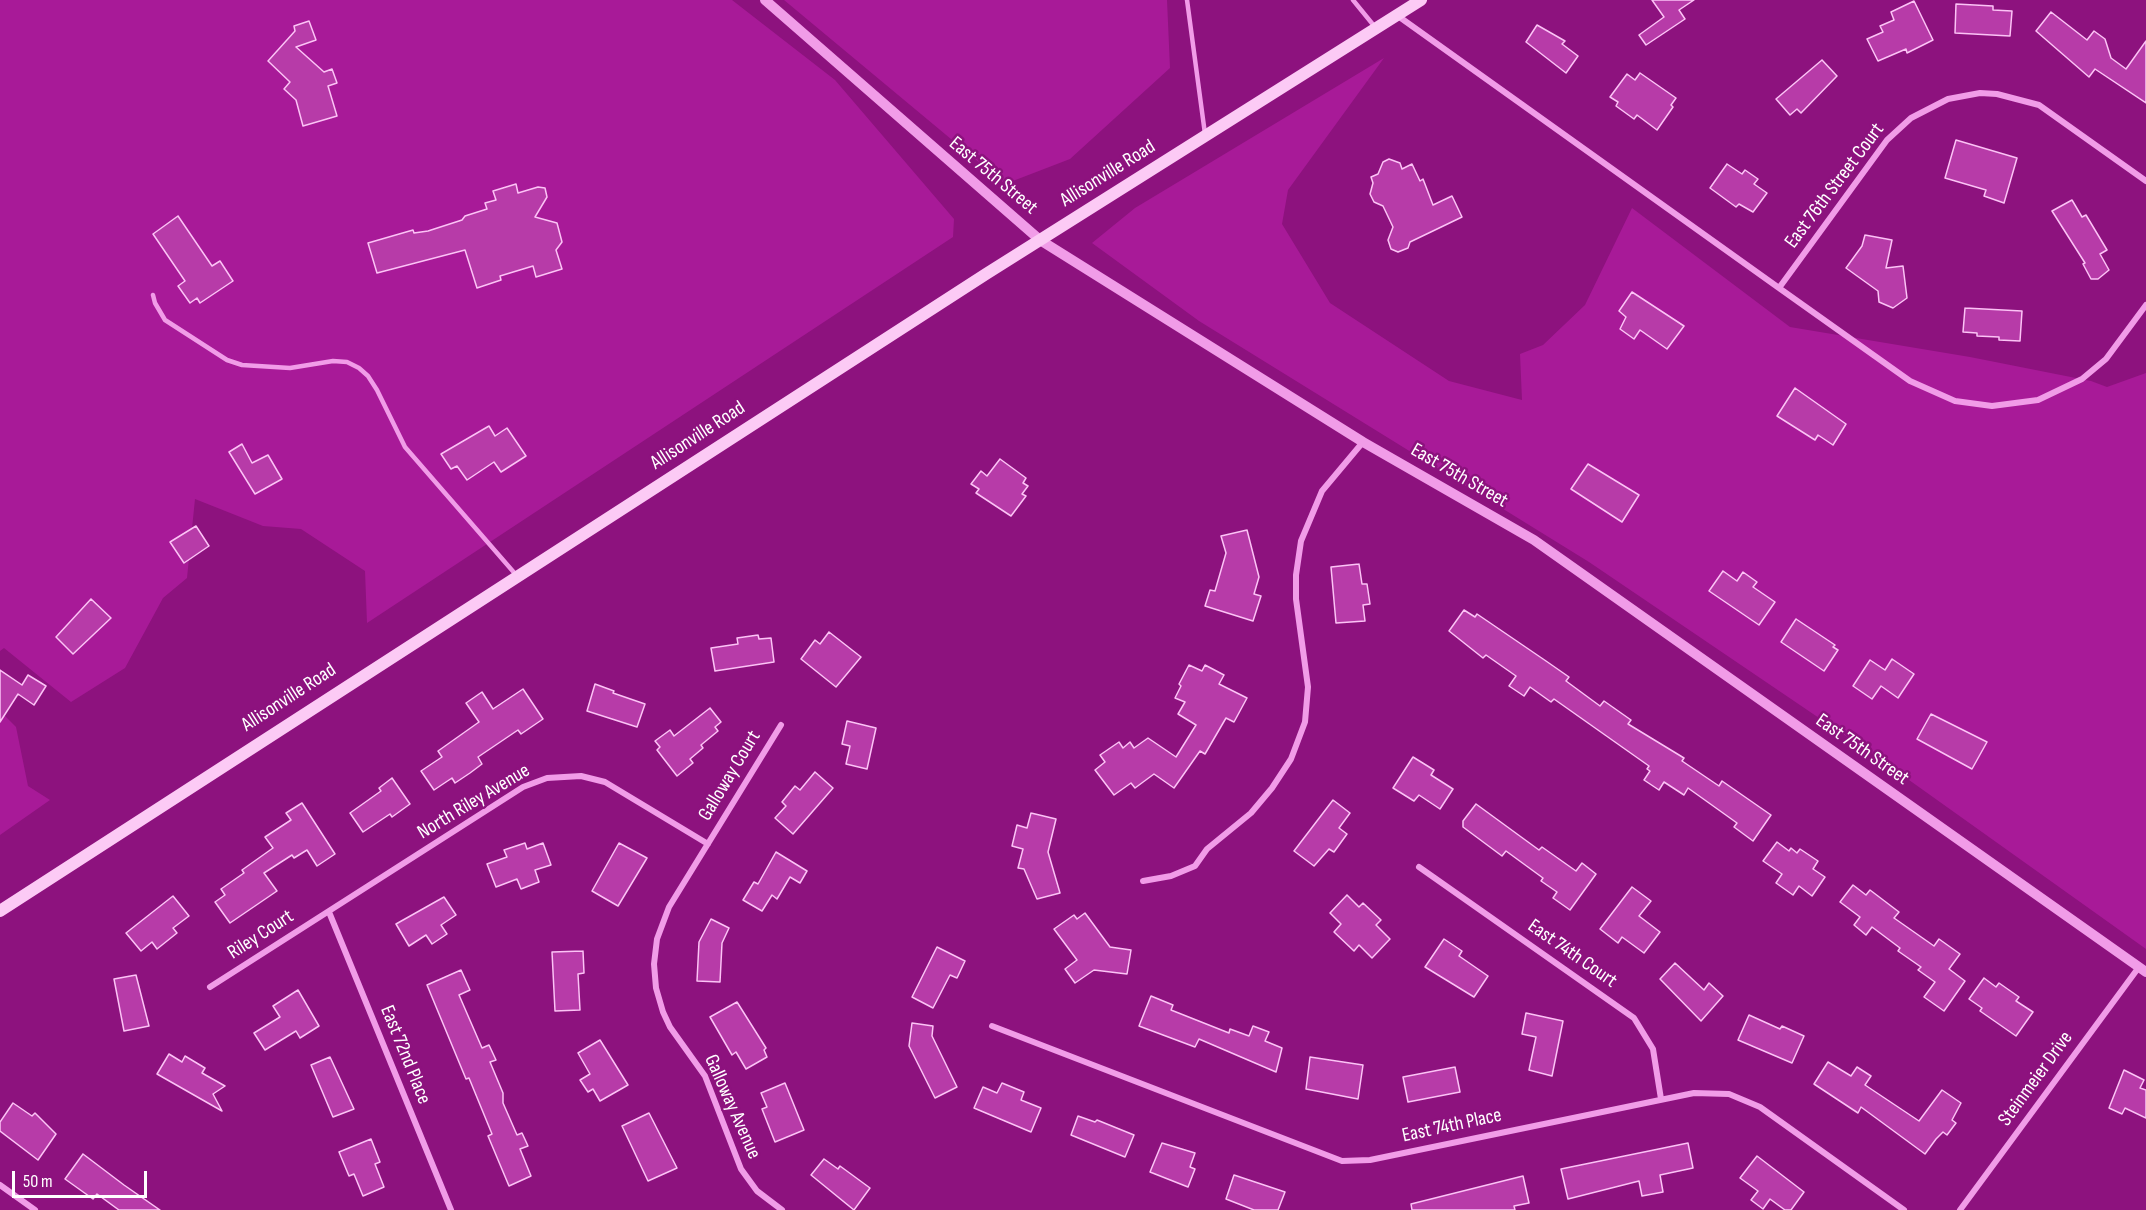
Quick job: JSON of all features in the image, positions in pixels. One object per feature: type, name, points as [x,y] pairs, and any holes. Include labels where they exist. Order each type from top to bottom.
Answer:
[{"type":"main road","name":"Allisonville Road","points":[[0,911],[1040,240],[1421,0]]},
{"type":"street","name":"East 75th Street","points":[[765,0],[1040,240],[1363,442],[1561,558],[2142,970]]},
{"type":"street","points":[[1398,16],[1919,386],[1955,401],[1992,406],[2038,400],[2082,379],[2106,359],[2146,305]]},
{"type":"street","name":"East 76th Street Court","points":[[1779,288],[1887,140],[1911,118],[1948,99],[1980,93],[1997,94],[2039,105],[2146,181]]},
{"type":"street","points":[[1143,881],[1171,876],[1195,866],[1207,849],[1251,813],[1287,766],[1305,722],[1308,687],[1296,599],[1296,575],[1303,534],[1322,491],[1363,442]]},
{"type":"street","name":"Galloway Court","points":[[708,844],[781,725]]},
{"type":"street","name":"North Riley Avenue","points":[[328,912],[523,787],[547,778],[581,776],[605,782],[708,844]]},
{"type":"street","name":"Galloway Avenue","points":[[708,844],[662,922],[655,955],[658,997],[670,1027],[705,1076],[741,1169],[757,1191],[782,1210]]},
{"type":"street","name":"East 74th Court","points":[[1419,867],[1634,1018],[1653,1049],[1661,1099]]},
{"type":"street","name":"Riley Court","points":[[210,987],[328,912]]},
{"type":"street","name":"East 72nd Place","points":[[328,912],[451,1210]]},
{"type":"street","name":"Steinmeier Drive","points":[[1960,1210],[2142,970]]},
{"type":"street","name":"East 74th Place","points":[[992,1026],[1342,1161],[1370,1160],[1661,1099],[1711,1092],[1745,1099],[1760,1107],[1904,1210]]},
{"type":"street","points":[[0,1185],[35,1210]]},
{"type":"lane","points":[[1187,0],[1206,136]]},
{"type":"lane","points":[[1353,0],[1377,29]]},
{"type":"lane","points":[[153,295],[165,320],[227,360],[242,365],[290,368],[333,361],[347,362],[359,368],[373,383],[405,447],[517,576]]},
{"type":"shaded area","points":[[0,0],[732,0],[835,80],[954,219],[953,237],[367,623],[365,571],[301,529],[263,526],[195,499],[187,578],[163,598],[125,668],[71,702],[4,648],[0,651]]},
{"type":"shaded area","points":[[784,0],[1167,0],[1170,68],[1070,159],[1005,184]]},
{"type":"shaded area","points":[[1384,58],[1288,190],[1282,224],[1330,303],[1449,381],[1522,400],[1520,354],[1543,345],[1585,305],[1632,208],[1790,327],[1970,357],[2091,381],[2107,387],[2146,373],[2146,949],[1881,760],[1589,562],[1199,321],[1092,243],[1135,208]]},
{"type":"shaded area","points":[[0,711],[16,727],[28,786],[50,800],[0,835]]},
{"type":"building","points":[[1652,0],[1694,0],[1679,10],[1685,19],[1646,45],[1639,35],[1664,17]]},
{"type":"building","points":[[1914,1],[1933,40],[1907,53],[1906,49],[1878,61],[1867,39],[1883,32],[1880,26],[1894,20],[1891,12]]},
{"type":"building","points":[[1956,4],[1993,6],[1993,10],[2012,11],[2010,36],[1955,33]]},
{"type":"building","points":[[2051,12],[2087,40],[2094,31],[2105,39],[2111,58],[2126,69],[2146,41],[2146,103],[2095,69],[2089,77],[2036,31]]},
{"type":"building","points":[[309,21],[316,40],[296,47],[324,72],[332,69],[337,83],[328,86],[337,116],[303,126],[296,100],[284,89],[290,82],[268,61],[295,31],[294,26]]},
{"type":"building","points":[[1537,25],[1565,41],[1562,44],[1578,56],[1566,73],[1526,42]]},
{"type":"building","points":[[1822,60],[1837,76],[1801,113],[1797,109],[1790,115],[1776,99]]},
{"type":"building","points":[[1640,73],[1676,98],[1671,105],[1673,107],[1657,130],[1637,115],[1634,119],[1616,106],[1618,102],[1610,97],[1627,74],[1635,80]]},
{"type":"building","points":[[1956,140],[2017,158],[2004,203],[1984,196],[1986,190],[1945,178]]},
{"type":"building","points":[[1389,159],[1400,163],[1402,169],[1412,164],[1420,181],[1423,179],[1433,205],[1452,196],[1462,217],[1410,242],[1408,248],[1398,252],[1391,249],[1388,240],[1393,227],[1383,206],[1374,202],[1370,194],[1373,183],[1371,177],[1378,174],[1383,162]]},
{"type":"building","points":[[1727,164],[1742,174],[1745,170],[1758,179],[1754,184],[1767,193],[1753,212],[1739,204],[1736,207],[1710,188]]},
{"type":"building","points":[[516,184],[518,193],[538,187],[545,188],[547,197],[535,217],[557,223],[562,242],[556,250],[562,269],[536,277],[533,266],[500,276],[501,280],[477,288],[465,250],[377,273],[368,243],[413,230],[414,233],[428,231],[462,220],[465,216],[487,209],[485,203],[496,200],[493,191]]},
{"type":"building","points":[[2072,200],[2082,217],[2086,215],[2107,250],[2100,254],[2109,270],[2098,279],[2091,279],[2083,264],[2085,263],[2052,211]]},
{"type":"building","points":[[178,216],[212,266],[220,261],[233,281],[200,303],[197,298],[190,303],[178,286],[185,281],[153,234]]},
{"type":"building","points":[[1865,235],[1892,240],[1886,268],[1903,266],[1907,298],[1893,308],[1879,302],[1878,291],[1846,268],[1862,246]]},
{"type":"building","points":[[1632,292],[1684,326],[1667,349],[1640,330],[1634,339],[1620,329],[1626,317],[1619,311]]},
{"type":"building","points":[[1965,308],[2022,311],[2020,341],[1999,340],[1999,337],[1977,336],[1977,333],[1963,332]]},
{"type":"building","points":[[1795,388],[1846,424],[1833,445],[1818,435],[1815,440],[1777,416]]},
{"type":"building","points":[[489,426],[495,436],[507,428],[526,456],[501,472],[494,462],[467,480],[457,466],[451,469],[441,454]]},
{"type":"building","points":[[242,444],[252,463],[268,455],[282,479],[255,494],[229,452]]},
{"type":"building","points":[[1000,459],[1026,478],[1023,483],[1028,486],[1022,494],[1026,496],[1011,516],[976,493],[979,489],[971,484],[981,471],[987,476]]},
{"type":"building","points":[[1588,464],[1639,495],[1622,522],[1571,489]]},
{"type":"building","points":[[196,526],[209,546],[184,563],[170,542]]},
{"type":"building","points":[[1247,530],[1259,577],[1254,594],[1261,596],[1253,621],[1205,606],[1210,590],[1215,591],[1226,553],[1221,536]]},
{"type":"building","points":[[1359,564],[1362,584],[1367,584],[1370,604],[1363,605],[1365,621],[1336,623],[1331,567]]},
{"type":"building","points":[[1723,571],[1737,581],[1743,572],[1757,582],[1753,587],[1775,602],[1759,625],[1709,591]]},
{"type":"building","points":[[91,599],[111,618],[73,654],[56,637]]},
{"type":"building","points":[[1464,610],[1475,617],[1477,614],[1569,677],[1566,681],[1600,706],[1604,701],[1631,720],[1628,724],[1684,758],[1682,761],[1719,786],[1722,781],[1771,815],[1753,841],[1734,827],[1737,823],[1688,788],[1684,795],[1664,782],[1659,790],[1644,780],[1650,771],[1647,769],[1649,766],[1554,699],[1551,702],[1530,687],[1524,696],[1509,686],[1516,676],[1486,655],[1483,658],[1449,631]]},
{"type":"building","points":[[1796,619],[1835,645],[1833,647],[1838,650],[1824,671],[1781,642]]},
{"type":"building","points":[[829,632],[861,657],[836,687],[801,659],[815,640],[820,644]]},
{"type":"building","points":[[758,635],[759,639],[771,638],[774,662],[715,671],[711,648],[738,644],[737,638]]},
{"type":"building","points":[[1892,659],[1914,674],[1898,698],[1881,686],[1872,699],[1853,686],[1870,660],[1885,670]]},
{"type":"building","points":[[1189,665],[1202,671],[1205,665],[1224,675],[1219,684],[1247,698],[1234,722],[1226,718],[1205,754],[1200,751],[1174,788],[1154,774],[1135,788],[1131,783],[1114,795],[1095,770],[1105,762],[1100,755],[1119,742],[1123,748],[1130,742],[1134,748],[1148,738],[1176,757],[1196,725],[1178,714],[1185,702],[1175,698]]},
{"type":"building","points":[[0,670],[22,685],[28,675],[46,686],[34,705],[18,694],[0,722]]},
{"type":"building","points":[[595,684],[645,704],[637,727],[587,711]]},
{"type":"building","points":[[523,689],[543,719],[521,734],[518,730],[478,757],[482,764],[455,783],[452,778],[434,790],[421,771],[442,757],[438,751],[479,722],[466,703],[482,692],[493,709]]},
{"type":"building","points":[[710,708],[721,722],[715,727],[718,731],[701,745],[703,748],[690,759],[693,763],[677,776],[657,750],[660,747],[655,741],[670,730],[674,736]]},
{"type":"building","points":[[1931,714],[1987,742],[1972,769],[1917,739]]},
{"type":"building","points":[[847,721],[876,728],[867,769],[846,764],[850,746],[842,744]]},
{"type":"building","points":[[1413,757],[1434,770],[1431,775],[1453,789],[1440,809],[1419,795],[1414,801],[1393,788]]},
{"type":"building","points":[[815,772],[833,788],[793,834],[775,818],[786,806],[782,802],[795,786],[800,790]]},
{"type":"building","points":[[392,778],[410,804],[392,817],[390,814],[363,832],[350,813],[381,791],[379,788]]},
{"type":"building","points":[[1333,800],[1350,813],[1339,828],[1347,834],[1334,852],[1329,849],[1314,866],[1294,851]]},
{"type":"building","points":[[302,803],[335,854],[317,866],[307,850],[294,858],[292,855],[264,873],[277,891],[230,923],[215,902],[225,895],[221,889],[244,873],[242,870],[273,848],[265,837],[291,820],[286,813]]},
{"type":"building","points":[[1476,804],[1539,850],[1542,847],[1576,871],[1582,863],[1596,874],[1570,910],[1553,898],[1557,892],[1541,881],[1543,878],[1506,851],[1502,856],[1463,827],[1463,821]]},
{"type":"building","points":[[1031,813],[1056,819],[1048,852],[1060,893],[1037,899],[1024,869],[1018,868],[1023,849],[1012,846],[1017,825],[1027,828]]},
{"type":"building","points":[[1777,842],[1789,851],[1791,848],[1797,853],[1800,849],[1818,861],[1813,869],[1825,877],[1812,896],[1799,886],[1793,895],[1776,883],[1782,874],[1763,861]]},
{"type":"building","points":[[525,843],[527,849],[543,843],[551,865],[535,870],[539,882],[521,889],[517,879],[496,887],[487,864],[507,857],[504,850]]},
{"type":"building","points":[[619,843],[647,858],[618,906],[592,891]]},
{"type":"building","points":[[776,852],[807,871],[800,883],[790,877],[777,899],[772,895],[762,911],[743,900],[754,882],[758,884]]},
{"type":"building","points":[[1853,885],[1866,895],[1870,890],[1899,912],[1894,918],[1934,946],[1939,939],[1960,954],[1949,969],[1965,981],[1944,1011],[1924,997],[1935,982],[1918,970],[1921,967],[1898,951],[1900,948],[1872,927],[1866,935],[1854,925],[1860,917],[1840,902]]},
{"type":"building","points":[[1632,887],[1651,901],[1639,916],[1660,932],[1644,953],[1622,937],[1618,943],[1600,929]]},
{"type":"building","points":[[1347,895],[1359,907],[1363,903],[1381,920],[1376,925],[1390,939],[1372,958],[1359,945],[1354,951],[1334,932],[1341,924],[1330,913]]},
{"type":"building","points":[[173,896],[189,916],[173,928],[177,933],[157,949],[152,942],[141,951],[126,933]]},
{"type":"building","points":[[444,897],[456,915],[441,925],[447,934],[432,944],[426,935],[409,946],[396,924]]},
{"type":"building","points":[[1085,913],[1110,947],[1131,950],[1127,974],[1094,970],[1075,983],[1065,969],[1077,960],[1054,929],[1074,915],[1077,919]]},
{"type":"building","points":[[711,919],[729,928],[722,943],[720,982],[697,981],[699,942]]},
{"type":"building","points":[[1444,939],[1462,951],[1459,956],[1488,976],[1474,997],[1425,967]]},
{"type":"building","points":[[937,947],[965,961],[957,978],[950,975],[933,1008],[912,997]]},
{"type":"building","points":[[583,951],[584,973],[578,974],[580,1010],[555,1011],[552,952]]},
{"type":"building","points":[[1675,963],[1704,990],[1709,983],[1723,996],[1701,1021],[1660,979]]},
{"type":"building","points":[[461,970],[470,990],[459,995],[482,1048],[489,1045],[496,1060],[490,1062],[503,1093],[503,1103],[517,1135],[522,1133],[528,1146],[520,1149],[531,1176],[509,1186],[488,1136],[492,1134],[469,1078],[466,1079],[427,985]]},
{"type":"building","points":[[136,975],[149,1026],[124,1031],[114,979]]},
{"type":"building","points":[[1984,978],[1996,987],[1999,983],[2019,997],[2016,1001],[2033,1012],[2016,1036],[1980,1011],[1982,1008],[1969,999]]},
{"type":"building","points":[[298,990],[319,1026],[300,1038],[296,1031],[265,1050],[254,1033],[280,1017],[273,1006]]},
{"type":"building","points":[[1151,996],[1173,1005],[1171,1010],[1229,1033],[1230,1029],[1249,1036],[1253,1026],[1269,1032],[1265,1041],[1282,1048],[1276,1072],[1199,1039],[1195,1047],[1139,1026]]},
{"type":"building","points":[[737,1002],[766,1048],[764,1050],[767,1057],[746,1069],[736,1052],[732,1055],[710,1017]]},
{"type":"building","points":[[1526,1013],[1563,1021],[1552,1076],[1529,1070],[1536,1037],[1522,1034]]},
{"type":"building","points":[[1749,1015],[1780,1029],[1782,1026],[1804,1036],[1792,1063],[1738,1040]]},
{"type":"building","points":[[912,1023],[933,1026],[932,1036],[957,1087],[935,1098],[909,1046]]},
{"type":"building","points":[[600,1040],[628,1085],[600,1101],[593,1089],[588,1092],[580,1080],[590,1074],[578,1053]]},
{"type":"building","points":[[169,1054],[182,1062],[185,1056],[205,1068],[202,1073],[225,1086],[213,1094],[222,1111],[157,1074]]},
{"type":"building","points":[[330,1057],[354,1109],[333,1117],[311,1065]]},
{"type":"building","points":[[1310,1057],[1363,1065],[1358,1099],[1306,1089]]},
{"type":"building","points":[[1828,1062],[1851,1076],[1857,1067],[1871,1076],[1865,1085],[1919,1121],[1942,1090],[1961,1103],[1952,1120],[1956,1123],[1947,1135],[1943,1132],[1936,1139],[1925,1154],[1861,1107],[1858,1113],[1814,1084]]},
{"type":"building","points":[[1455,1067],[1460,1092],[1408,1102],[1403,1077]]},
{"type":"building","points":[[2124,1070],[2144,1080],[2140,1088],[2146,1090],[2146,1118],[2125,1108],[2122,1114],[2109,1108]]},
{"type":"building","points":[[785,1083],[804,1130],[775,1142],[762,1109],[767,1107],[761,1093]]},
{"type":"building","points":[[1002,1083],[1024,1092],[1021,1100],[1041,1108],[1031,1132],[974,1108],[983,1087],[997,1093]]},
{"type":"building","points":[[13,1103],[32,1116],[35,1113],[56,1134],[38,1160],[0,1131],[0,1122]]},
{"type":"building","points":[[649,1113],[677,1168],[648,1181],[622,1126]]},
{"type":"building","points":[[1078,1116],[1095,1122],[1097,1120],[1134,1135],[1125,1157],[1071,1135]]},
{"type":"building","points":[[371,1139],[380,1162],[375,1164],[384,1187],[363,1196],[354,1174],[349,1176],[339,1152]]},
{"type":"building","points":[[1162,1143],[1195,1153],[1190,1167],[1195,1169],[1188,1187],[1150,1172]]},
{"type":"building","points":[[1688,1143],[1693,1168],[1660,1175],[1663,1192],[1642,1196],[1639,1181],[1568,1199],[1561,1169]]},
{"type":"building","points":[[83,1154],[160,1210],[119,1210],[97,1194],[93,1199],[65,1179]]},
{"type":"building","points":[[1757,1156],[1804,1192],[1791,1210],[1785,1210],[1770,1199],[1763,1209],[1751,1200],[1758,1191],[1740,1178]]},
{"type":"building","points":[[824,1159],[838,1169],[840,1166],[870,1188],[854,1210],[811,1175]]},
{"type":"building","points":[[1234,1175],[1285,1192],[1278,1210],[1254,1210],[1226,1199]]},
{"type":"building","points":[[1523,1176],[1529,1203],[1514,1206],[1515,1210],[1412,1210],[1411,1204]]}]
